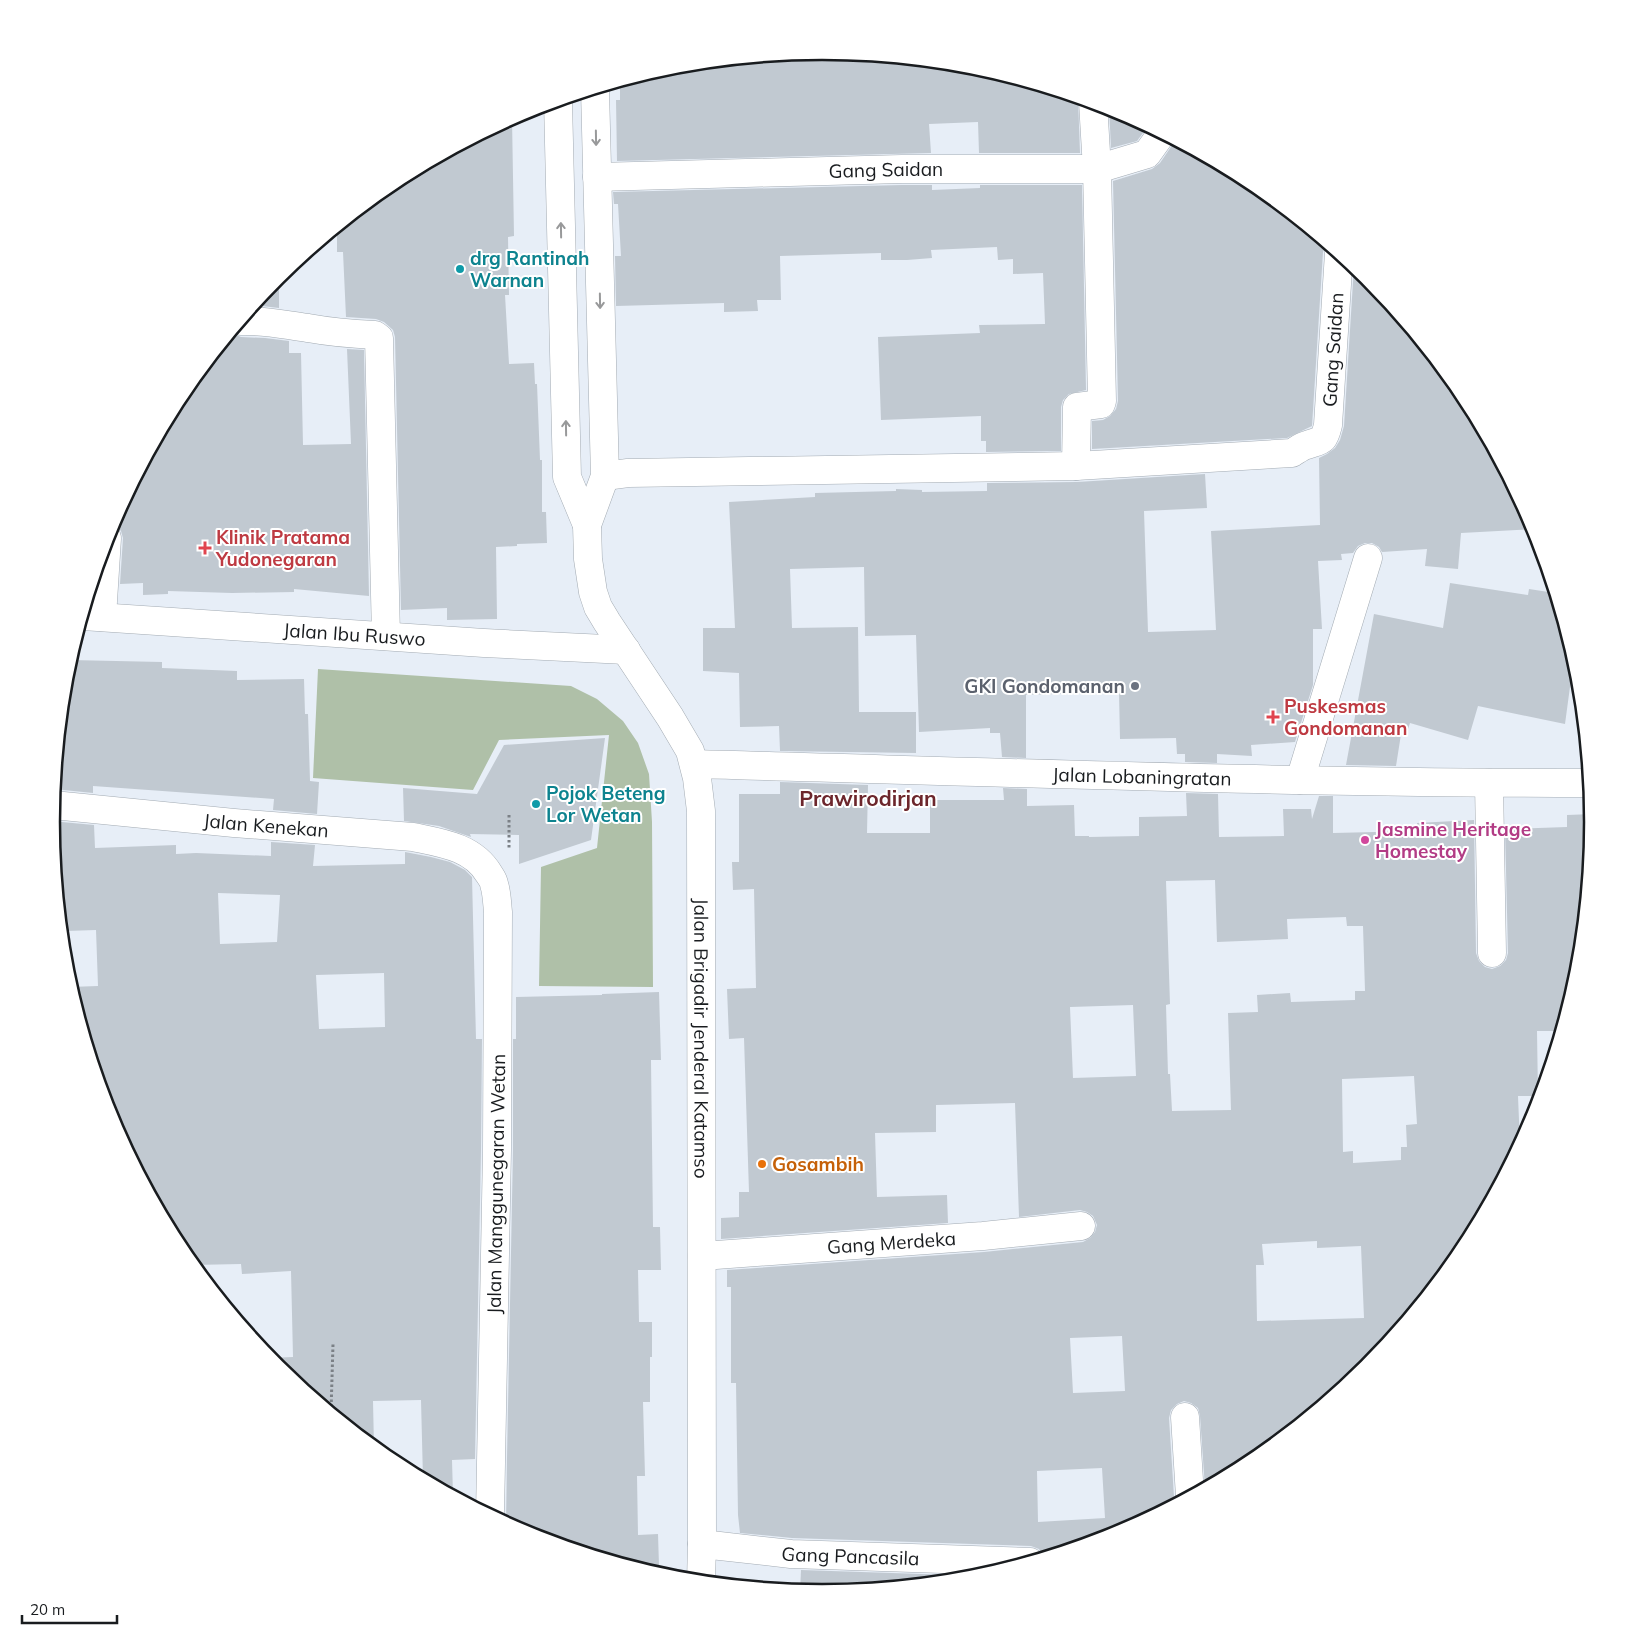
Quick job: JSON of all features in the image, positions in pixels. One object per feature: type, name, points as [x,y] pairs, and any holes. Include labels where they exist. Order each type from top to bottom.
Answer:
[{"type":"street","name":"Jalan Brigadir Jenderal Katamso","points":[[587,526],[604,476],[594,95]]},
{"type":"street","name":"Jalan Brigadir Jenderal Katamso","points":[[558,107],[567,477],[587,526],[588,559],[593,592],[598,608],[670,717],[690,752],[698,778],[701,811],[701,1574]]},
{"type":"street","points":[[604,476],[628,473],[1076,466],[1076,407],[1100,404],[1102,401],[1097,169],[1093,110]]},
{"type":"street","name":"Gang Saidan","points":[[597,177],[902,169],[1097,169],[1147,154],[1159,138]]},
{"type":"street","name":"Gang Saidan","points":[[1076,466],[1292,453],[1306,445],[1320,441],[1326,433],[1330,414],[1339,261]]},
{"type":"street","points":[[249,321],[257,320],[307,328],[375,335],[379,338],[386,636]]},
{"type":"street","points":[[1300,780],[1368,558]]},
{"type":"street","points":[[93,616],[100,577]]},
{"type":"street","name":"Jalan Ibu Ruswo","points":[[93,616],[626,650]]},
{"type":"street","name":"Jalan Lobaningratan","points":[[694,764],[1300,780],[1583,783]]},
{"type":"street","points":[[1489,783],[1492,953]]},
{"type":"street","name":"Jalan Kenekan","points":[[61,806],[413,838],[455,847],[476,858]]},
{"type":"street","name":"Jalan Manggunegaran Wetan","points":[[476,858],[486,869],[494,883],[498,912],[497,1150],[490,1508]]},
{"type":"street","name":"Gang Merdeka","points":[[702,1256],[983,1236],[1081,1226]]},
{"type":"street","points":[[1185,1417],[1190,1491]]},
{"type":"street","name":"Gang Pancasila","points":[[702,1544],[791,1554],[1010,1561]]},
{"type":"path","points":[[508,815],[509,849]]},
{"type":"path","points":[[331,1405],[333,1344]]},
{"type":"green space","points":[[318,669],[571,686],[597,699],[623,721],[638,743],[649,774],[652,822],[653,987],[539,986],[541,867],[597,848],[609,735],[499,740],[473,790],[313,778]]},
{"type":"building","points":[[822,60],[922,67],[1020,86],[1078,104],[1080,153],[979,153],[978,122],[929,124],[931,153],[617,161],[616,100],[620,100],[620,87],[674,75],[723,67]]},
{"type":"building","points":[[1109,116],[1144,132],[1137,141],[1111,148]]},
{"type":"building","points":[[512,127],[514,236],[508,237],[509,295],[505,295],[509,364],[534,363],[535,384],[537,384],[540,460],[542,460],[542,512],[546,512],[547,543],[496,547],[497,619],[447,620],[447,608],[401,610],[395,337],[393,330],[384,322],[376,319],[346,317],[343,252],[337,252],[337,235],[358,218],[441,162]]},
{"type":"building","points":[[1172,145],[1204,162],[1246,189],[1287,218],[1325,249],[1312,426],[1287,438],[1092,449],[1092,421],[1103,420],[1110,416],[1116,409],[1118,401],[1113,181],[1152,169],[1160,163]]},
{"type":"building","points":[[932,185],[932,190],[980,188],[980,185],[1082,185],[1086,390],[1069,394],[1063,400],[1061,407],[1061,451],[986,452],[986,441],[981,441],[981,416],[881,420],[878,337],[980,333],[979,325],[1045,324],[1043,273],[1013,274],[1013,259],[998,260],[997,247],[931,250],[932,258],[907,260],[881,260],[881,253],[780,256],[781,300],[757,300],[758,311],[724,312],[724,303],[616,306],[615,256],[621,256],[618,204],[614,204],[613,192]]},
{"type":"building","points":[[1353,275],[1396,320],[1427,358],[1456,399],[1483,441],[1526,530],[1461,533],[1458,569],[1425,566],[1427,549],[1382,552],[1379,547],[1372,543],[1358,546],[1353,553],[1341,554],[1342,560],[1318,561],[1322,629],[1313,629],[1313,685],[1295,742],[1251,745],[1252,756],[1217,754],[1217,763],[1185,762],[1185,754],[1177,754],[1176,738],[1120,739],[1119,692],[1026,695],[1026,758],[1002,757],[1000,733],[990,733],[990,728],[919,732],[916,635],[865,636],[864,567],[790,569],[792,628],[858,627],[859,712],[916,712],[916,753],[780,751],[779,726],[740,727],[739,673],[703,671],[703,628],[735,628],[729,502],[815,497],[815,493],[896,491],[896,489],[922,490],[922,492],[987,491],[987,483],[1077,482],[1205,474],[1207,508],[1144,511],[1148,632],[1216,630],[1211,531],[1320,525],[1319,458],[1335,448],[1340,440],[1344,426]]},
{"type":"building","points":[[279,287],[279,308],[262,306]]},
{"type":"building","points":[[237,335],[289,341],[289,353],[301,353],[303,445],[351,444],[347,349],[364,350],[369,596],[294,589],[294,592],[232,593],[168,591],[168,594],[143,595],[143,583],[120,584],[123,538],[119,529],[162,441],[189,399]]},
{"type":"building","points":[[1450,583],[1528,595],[1529,589],[1549,592],[1571,680],[1565,724],[1478,706],[1468,740],[1410,723],[1408,729],[1402,728],[1396,766],[1346,765],[1374,614],[1443,628]]},
{"type":"building","points":[[78,660],[162,662],[162,668],[237,671],[237,680],[304,679],[305,714],[308,714],[310,781],[319,782],[317,814],[273,810],[274,799],[93,786],[93,793],[61,790],[67,723]]},
{"type":"building","name":"Pojok Beteng Lor Wetan","points":[[605,738],[591,840],[519,864],[519,835],[470,834],[471,837],[439,826],[404,821],[403,788],[477,794],[504,745]]},
{"type":"building","points":[[780,782],[868,785],[867,833],[930,833],[930,800],[1004,800],[1003,788],[1027,789],[1027,806],[1074,805],[1075,836],[1089,837],[1139,836],[1139,817],[1187,816],[1186,793],[1218,794],[1219,837],[1284,836],[1283,809],[1311,809],[1312,819],[1319,796],[1333,796],[1333,833],[1417,831],[1417,823],[1474,820],[1476,953],[1479,961],[1485,967],[1492,969],[1500,966],[1506,960],[1508,953],[1505,829],[1567,827],[1567,815],[1585,814],[1583,872],[1578,922],[1570,971],[1556,1031],[1537,1031],[1538,1086],[1534,1096],[1518,1096],[1519,1131],[1483,1204],[1427,1287],[1396,1325],[1362,1362],[1325,1396],[1287,1427],[1205,1483],[1198,1408],[1184,1401],[1177,1404],[1171,1410],[1169,1418],[1175,1498],[1114,1527],[1068,1545],[1041,1553],[1039,1549],[1031,1546],[792,1538],[740,1533],[738,1515],[736,1383],[731,1383],[731,1287],[727,1287],[727,1270],[984,1252],[1083,1242],[1095,1232],[1097,1225],[1093,1216],[1080,1210],[1019,1217],[1015,1103],[936,1105],[936,1132],[875,1133],[877,1197],[947,1195],[948,1223],[721,1239],[721,1218],[739,1217],[739,1192],[749,1192],[744,1038],[729,1039],[727,989],[756,988],[754,889],[733,890],[732,862],[739,862],[739,794],[780,794]],"holes":[[[1215,880],[1217,942],[1288,939],[1287,919],[1346,917],[1347,926],[1363,926],[1365,991],[1355,991],[1355,1000],[1291,1002],[1290,993],[1257,995],[1258,1012],[1228,1013],[1231,1110],[1172,1111],[1170,1074],[1168,1074],[1166,1005],[1170,1004],[1166,881]],[[1133,1005],[1136,1076],[1073,1078],[1070,1007]],[[1414,1076],[1417,1124],[1406,1125],[1407,1147],[1401,1147],[1401,1160],[1353,1163],[1353,1151],[1343,1152],[1342,1079]],[[1317,1241],[1317,1248],[1361,1246],[1364,1318],[1257,1321],[1256,1265],[1264,1265],[1262,1244]],[[1122,1336],[1125,1391],[1073,1393],[1070,1338]],[[1102,1468],[1105,1518],[1038,1522],[1037,1471]]]},
{"type":"building","points":[[60,822],[94,825],[95,848],[176,845],[176,854],[271,856],[271,842],[315,845],[313,866],[405,864],[405,852],[450,862],[465,870],[472,877],[476,1039],[482,1039],[475,1459],[452,1460],[453,1489],[423,1471],[421,1400],[373,1401],[374,1438],[320,1396],[279,1358],[293,1357],[291,1271],[242,1274],[241,1264],[202,1265],[162,1204],[118,1114],[100,1068],[86,1020],[79,987],[98,986],[96,930],[68,931],[62,872]],"holes":[[[218,893],[280,895],[277,942],[220,944]],[[384,973],[385,1027],[319,1029],[316,975]]]},
{"type":"building","points":[[659,992],[661,1060],[651,1060],[653,1227],[660,1227],[661,1270],[638,1270],[639,1322],[652,1322],[652,1357],[650,1357],[650,1402],[643,1402],[645,1476],[637,1476],[638,1535],[658,1534],[659,1566],[657,1566],[577,1545],[506,1516],[513,1150],[513,1039],[516,1039],[516,997]]},
{"type":"building","points":[[801,1570],[942,1575],[872,1583],[800,1584]]},
{"type":"place","name":"drg Rantinah Warnan","points":[[460,269]]},
{"type":"place","name":"Klinik Pratama Yudonegaran","points":[[205,548]]},
{"type":"place","name":"GKI Gondomanan","points":[[1135,686]]},
{"type":"place","name":"Puskesmas Gondomanan","points":[[1273,717]]},
{"type":"place","name":"Pojok Beteng Lor Wetan","points":[[536,804]]},
{"type":"place","name":"Jasmine Heritage Homestay","points":[[1365,840]]},
{"type":"place","name":"Gosambih","points":[[762,1164]]},
{"type":"district","name":"Prawirodirjan","points":[[868,799]]}]
